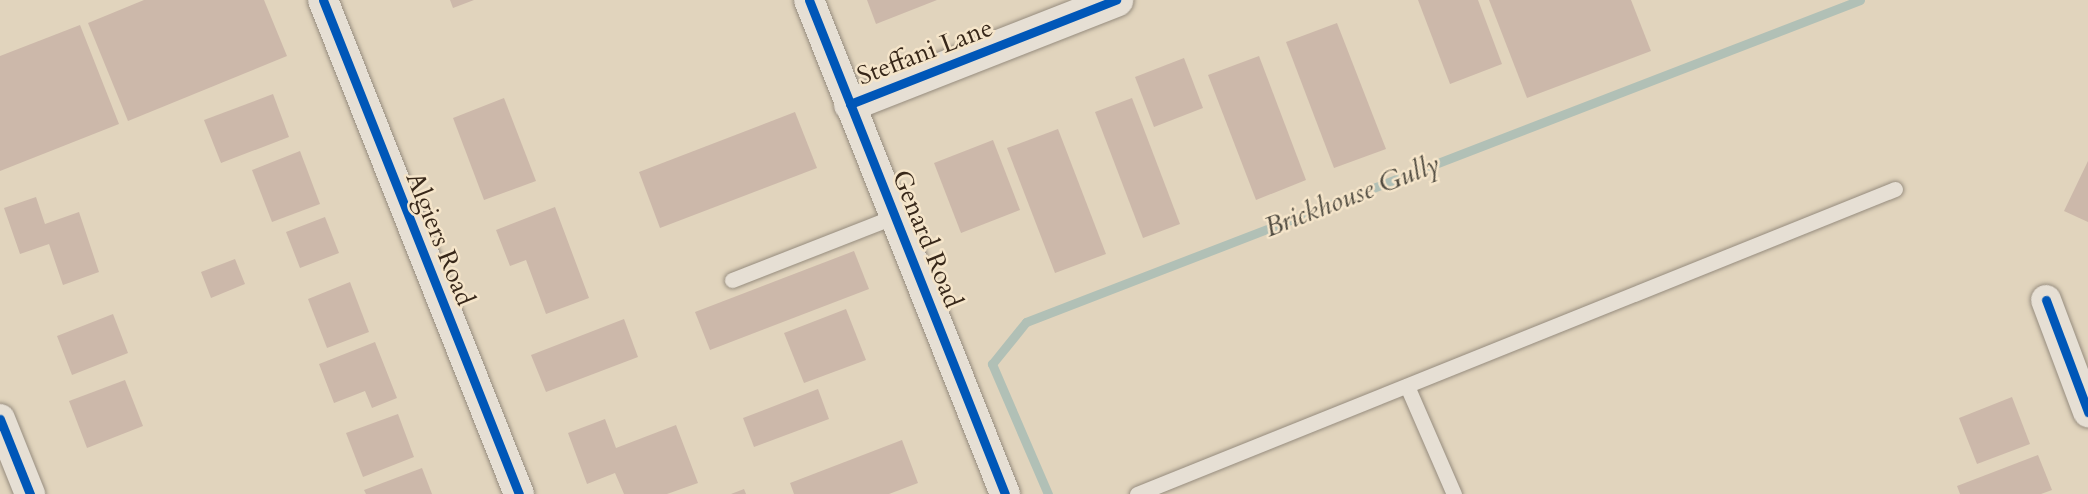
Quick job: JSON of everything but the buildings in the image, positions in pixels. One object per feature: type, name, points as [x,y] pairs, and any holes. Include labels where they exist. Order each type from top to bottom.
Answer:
[{"type":"street","name":"Algiers Road","points":[[323,0],[519,494]]},
{"type":"street","name":"Genard Road","points":[[809,0],[1005,494]]},
{"type":"street","name":"Steffani Lane","points":[[850,104],[1116,0]]},
{"type":"street","points":[[2046,300],[2088,412]]},
{"type":"street","points":[[0,419],[30,494]]},
{"type":"lane","points":[[1137,494],[1895,189]]},
{"type":"lane","points":[[732,280],[895,216]]},
{"type":"lane","points":[[1407,386],[1454,494]]},
{"type":"waterway","name":"Brickhouse Gully","points":[[1048,494],[992,364],[1026,322],[1860,0]]},
{"type":"cycle path","points":[[323,0],[519,494]]},
{"type":"cycle path","points":[[809,0],[1005,494]]},
{"type":"cycle path","points":[[850,104],[1116,0]]},
{"type":"cycle path","points":[[2046,300],[2088,412]]},
{"type":"cycle path","points":[[0,419],[30,494]]}]
